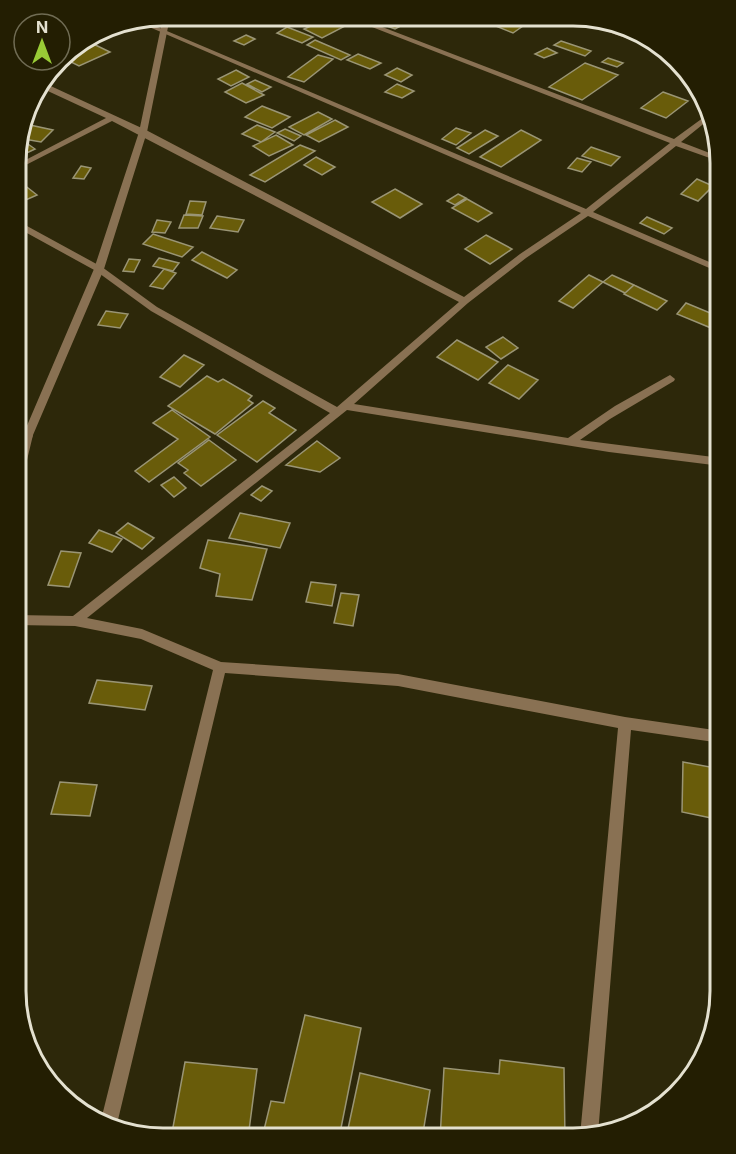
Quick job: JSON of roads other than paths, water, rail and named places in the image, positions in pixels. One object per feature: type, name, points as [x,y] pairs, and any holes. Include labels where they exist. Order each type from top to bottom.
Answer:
[{"type":"street","points":[[372,26],[710,156]]},
{"type":"street","points":[[26,443],[99,269],[143,132],[164,27],[711,266]]},
{"type":"street","points":[[604,29],[630,38]]},
{"type":"street","points":[[48,88],[143,132],[465,301]]},
{"type":"street","points":[[26,163],[112,118]]},
{"type":"street","points":[[75,621],[341,409],[465,301],[523,256],[588,213],[704,120]]},
{"type":"street","points":[[26,229],[99,269],[154,309],[341,409],[711,461]]},
{"type":"street","points":[[570,442],[594,422],[619,406],[670,379]]},
{"type":"street","points":[[26,620],[75,621],[142,634],[220,667],[398,680],[625,723],[710,735]]},
{"type":"street","points":[[111,1118],[220,667]]},
{"type":"street","points":[[590,1127],[625,723]]}]
